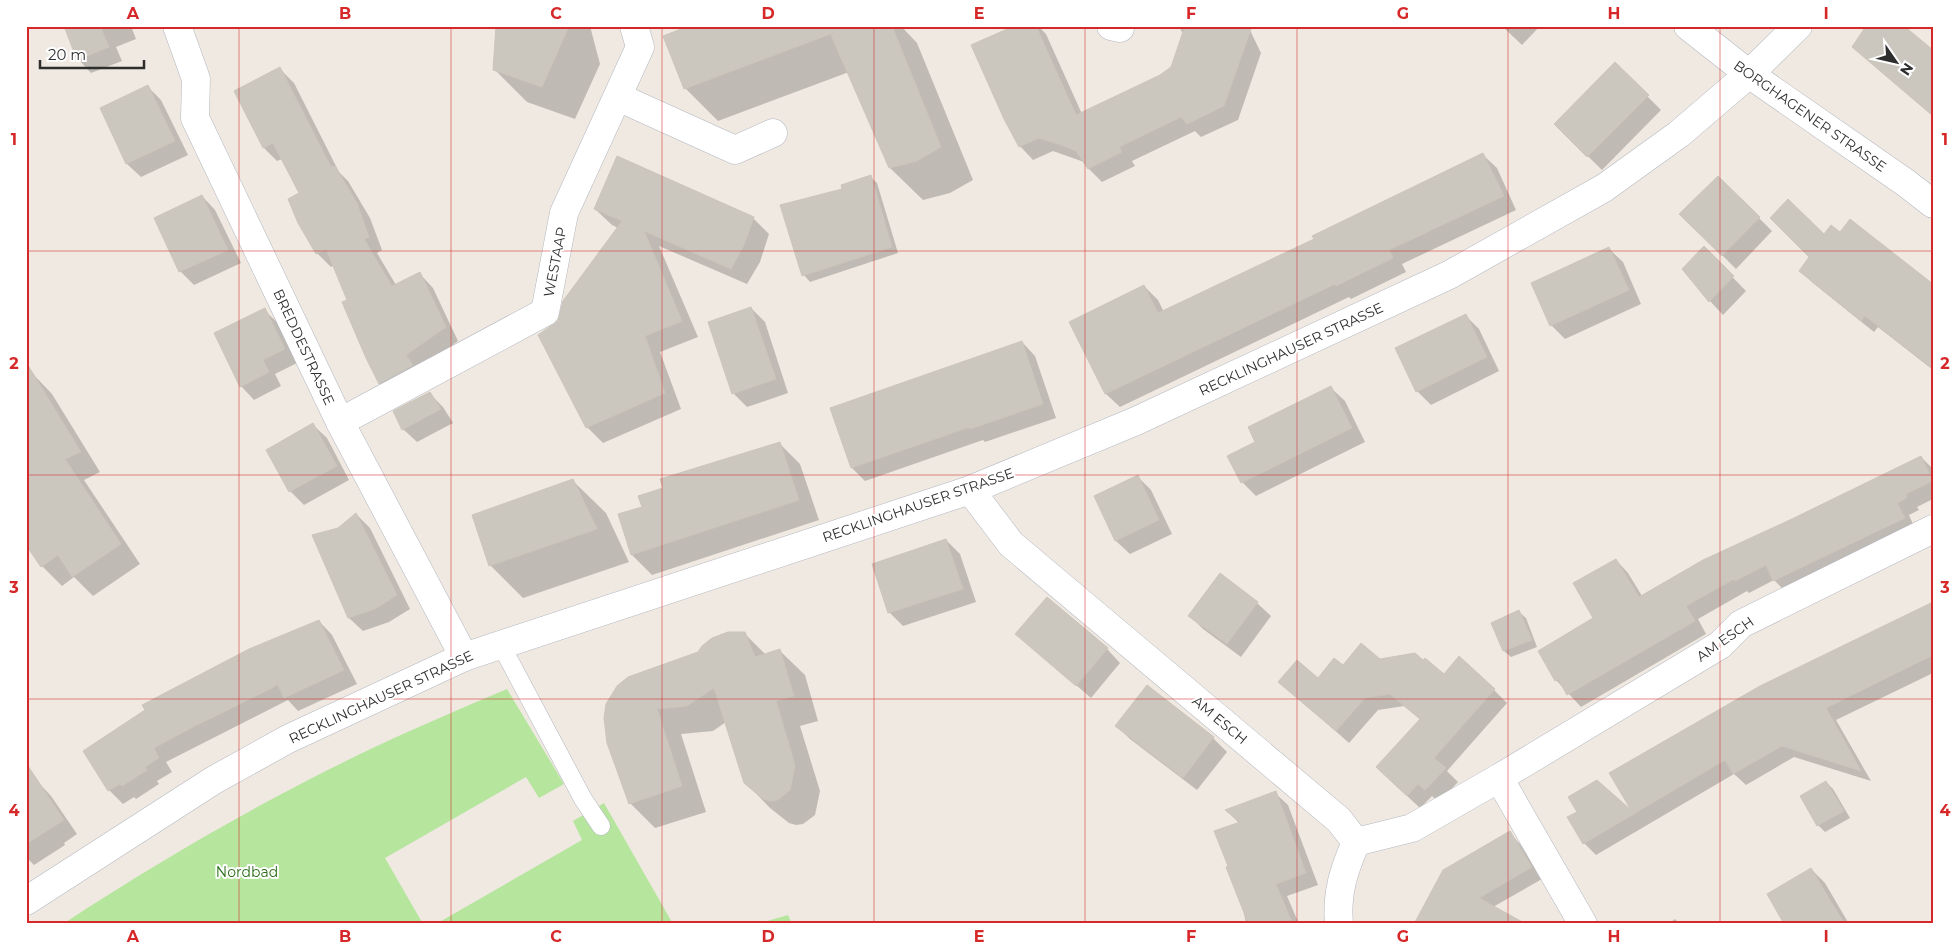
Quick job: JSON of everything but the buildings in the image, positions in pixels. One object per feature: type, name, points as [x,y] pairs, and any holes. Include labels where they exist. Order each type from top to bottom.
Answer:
[{"type":"street","name":"BREDDESTRASSE","points":[[177,26],[196,79],[195,118],[340,422],[464,657]]},
{"type":"street","name":"WESTAAP","points":[[340,422],[545,312],[564,213],[640,47],[634,26]]},
{"type":"street","name":"BORGHAGENER STRASSE","points":[[1688,26],[1749,74],[1906,183],[1933,204]]},
{"type":"street","name":"RECKLINGHAUSER STRASSE","points":[[26,901],[214,780],[263,752],[464,657],[970,490],[1136,421],[1449,275],[1604,188],[1679,134],[1749,74],[1798,26]]},
{"type":"street","points":[[618,97],[735,150],[773,133]]},
{"type":"street","name":"AM ESCH","points":[[970,490],[1011,544],[1333,815],[1356,842],[1412,828],[1720,645],[1741,624],[1933,529]]},
{"type":"street","points":[[1499,778],[1583,924]]},
{"type":"street","points":[[1339,924],[1338,906],[1343,873],[1356,842]]},
{"type":"lane","points":[[501,645],[583,799],[601,826]]},
{"type":"green space","name":"Nordbad","points":[[507,689],[564,784],[539,798],[526,777],[385,858],[423,924],[63,924],[133,879],[278,796],[390,740]]},
{"type":"green space","points":[[604,803],[673,924],[436,924],[582,840],[573,821]]},
{"type":"green space","points":[[788,915],[792,924],[757,924]]}]
